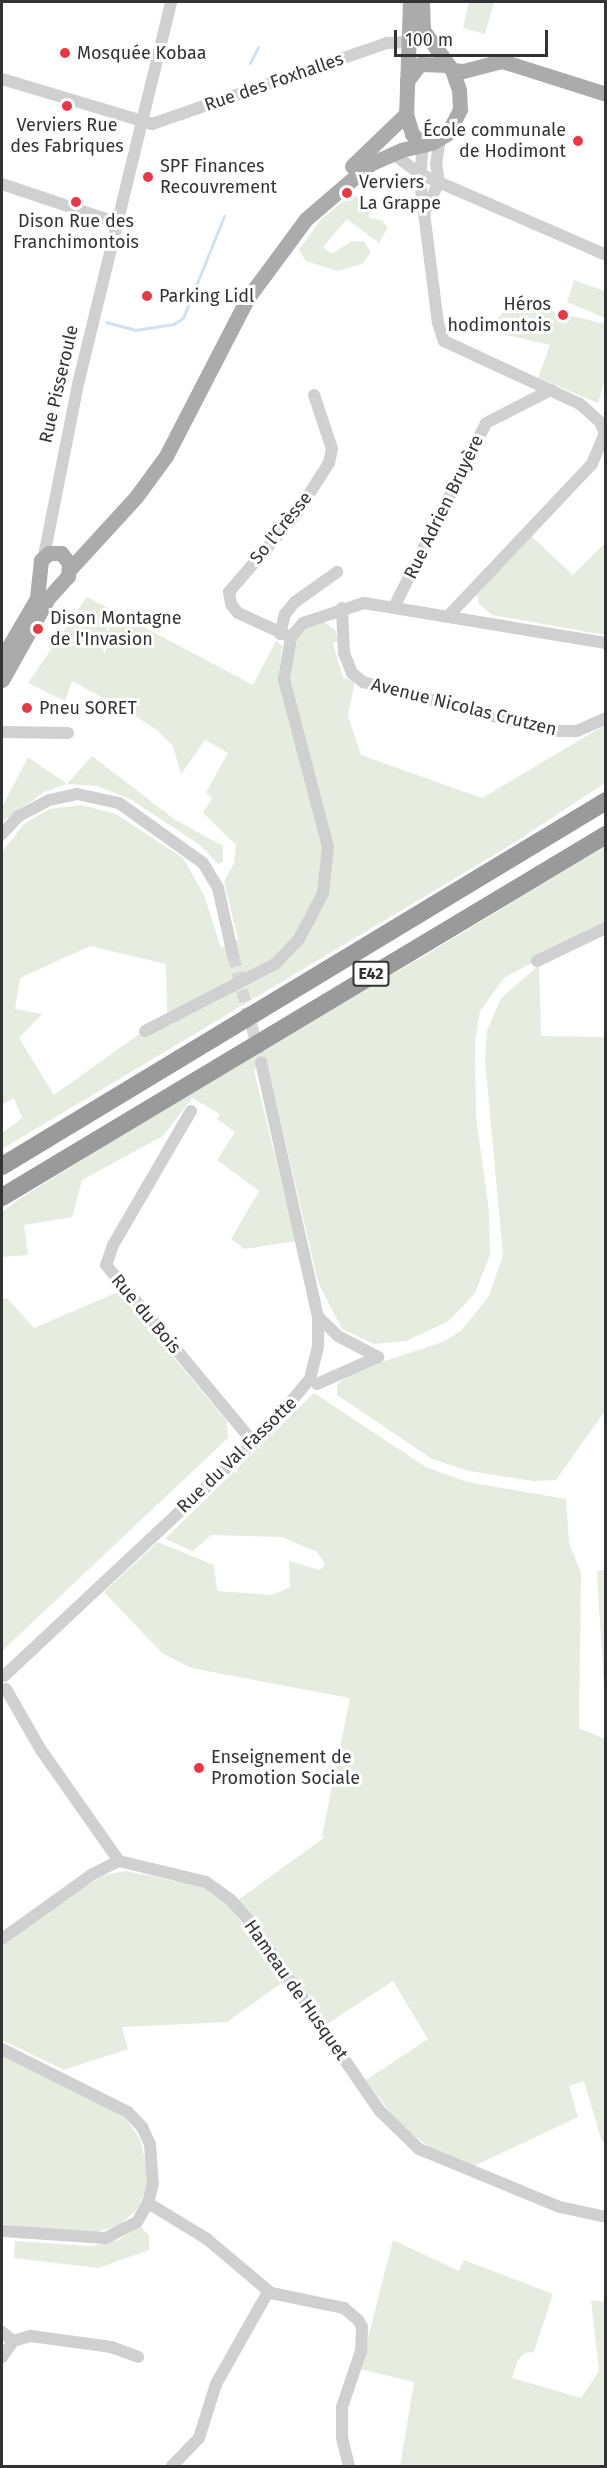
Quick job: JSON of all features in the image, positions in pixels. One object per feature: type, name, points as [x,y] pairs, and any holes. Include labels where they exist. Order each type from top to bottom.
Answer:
[{"type":"highway","name":"E42","points":[[2,1166],[606,801]]},
{"type":"highway","name":"E42","points":[[2,1197],[606,835]]},
{"type":"main road","points":[[410,2],[406,114],[412,134],[423,144]]},
{"type":"main road","points":[[282,250],[332,193],[370,164],[392,153],[440,139],[448,133],[460,109],[459,90],[450,68],[423,30],[422,2]]},
{"type":"main road","points":[[407,81],[420,64],[463,71],[502,61],[606,94]]},
{"type":"main road","points":[[2,680],[29,628],[70,569],[144,485],[186,423],[247,299],[282,250],[311,202],[382,141],[406,114]]},
{"type":"main road","points":[[2,658],[37,598],[39,573],[44,556],[61,553],[79,545],[109,512],[144,485]]},
{"type":"main road","points":[[61,553],[70,569]]},
{"type":"main road","points":[[39,573],[49,583],[60,583]]},
{"type":"street","name":"Rue Pisseroule","points":[[44,556],[79,380],[171,2]]},
{"type":"street","name":"Rue des Foxhalles","points":[[141,123],[162,122],[387,43],[407,42]]},
{"type":"street","points":[[2,79],[141,123]]},
{"type":"street","points":[[425,212],[439,182],[436,164],[440,139]]},
{"type":"street","points":[[423,144],[420,174],[438,323],[444,341],[580,404],[600,422],[605,433],[602,446],[592,464],[449,615]]},
{"type":"street","points":[[392,153],[420,174],[606,255]]},
{"type":"street","points":[[2,184],[118,223]]},
{"type":"street","name":"Rue Adrien Bruyère","points":[[395,605],[486,423],[551,390]]},
{"type":"street","name":"So l'Crèsse","points":[[285,635],[234,610],[230,592],[297,513],[329,464],[332,449],[314,395]]},
{"type":"street","points":[[145,1031],[275,964],[299,939],[323,893],[328,847],[284,679],[285,614],[295,602],[337,572]]},
{"type":"street","points":[[285,635],[314,617],[364,603],[395,605],[606,643]]},
{"type":"street","name":"Avenue Nicolas Crutzen","points":[[342,608],[346,659],[352,673],[363,682],[550,731],[577,731],[606,718]]},
{"type":"street","points":[[2,723],[8,732],[68,733]]},
{"type":"street","points":[[2,834],[19,816],[49,800],[77,794],[119,803],[203,862],[218,888],[233,955]]},
{"type":"street","points":[[537,961],[606,928]]},
{"type":"street","name":"Rue du Val Fassotte","points":[[3,1676],[253,1442],[310,1379],[318,1346],[318,1317],[261,1062]]},
{"type":"street","name":"Rue du Bois","points":[[191,1112],[112,1245],[106,1265],[253,1442]]},
{"type":"street","points":[[317,1384],[378,1357],[338,1336],[318,1317]]},
{"type":"street","points":[[2,1939],[91,1875],[119,1861],[3,1693],[3,1676]]},
{"type":"street","name":"Hameau de Husquet","points":[[119,1861],[193,1877],[219,1890],[234,1902],[380,2111],[419,2149],[465,2171],[579,2213],[606,2217]]},
{"type":"street","points":[[2,2049],[112,2100],[135,2119],[150,2144],[153,2182],[148,2203],[137,2222],[105,2238],[2,2231]]},
{"type":"street","points":[[148,2203],[207,2239],[268,2292],[344,2308],[362,2327],[361,2351],[342,2407],[342,2438],[349,2466]]},
{"type":"street","points":[[172,2466],[199,2438],[216,2384],[268,2292]]},
{"type":"street","points":[[2,2332],[13,2341]]},
{"type":"street","points":[[2,2357],[13,2341],[31,2336],[111,2347],[138,2356]]},
{"type":"shaded area","points":[[469,2],[494,2],[485,34],[463,28]]},
{"type":"shaded area","points":[[353,194],[371,205],[369,218],[381,220],[388,227],[379,243],[347,219],[323,247],[332,254],[352,241],[364,242],[371,252],[362,264],[337,271],[306,261],[299,250],[321,219]]},
{"type":"shaded area","points":[[574,280],[605,291],[605,318],[567,302]]},
{"type":"shaded area","points":[[511,301],[605,324],[605,378],[598,403],[538,378],[550,345],[489,331]]},
{"type":"shaded area","points":[[529,534],[573,575],[605,543],[605,635],[492,615],[479,604],[477,595]]},
{"type":"shaded area","points":[[87,597],[253,685],[276,641],[282,645],[279,677],[325,851],[323,876],[332,842],[291,693],[287,667],[294,642],[310,625],[324,622],[335,630],[338,641],[333,643],[343,678],[355,681],[348,716],[361,755],[482,798],[605,725],[605,783],[509,846],[2,1149],[2,1133],[22,1118],[14,1098],[2,1105],[2,852],[24,824],[49,809],[82,805],[116,814],[183,858],[204,895],[221,948],[238,939],[224,882],[234,863],[236,845],[203,813],[212,798],[206,792],[228,753],[205,740],[181,774],[173,746],[157,730],[129,712],[72,681],[65,701],[28,683]],"holes":[[[90,946],[166,964],[167,1014],[54,1095],[19,1038],[42,1014],[15,1009],[20,978]]]},
{"type":"shaded area","points":[[92,756],[174,819],[223,846],[223,862],[218,864],[200,845],[130,799],[97,786],[67,784]]},
{"type":"shaded area","points":[[28,757],[67,784],[44,792],[2,822],[2,807]]},
{"type":"shaded area","points":[[605,846],[605,923],[504,978],[480,1011],[475,1041],[476,1117],[489,1211],[490,1255],[475,1293],[449,1321],[406,1341],[374,1344],[342,1329],[318,1282],[267,1062],[254,1070],[296,1241],[244,1249],[231,1239],[259,1191],[217,1160],[235,1132],[217,1119],[220,1114],[192,1098],[163,1136],[82,1180],[72,1217],[24,1225],[28,1255],[2,1257],[2,1212],[21,1198],[271,1042],[421,958]]},
{"type":"shaded area","points":[[539,965],[541,1036],[605,1037],[605,1411],[556,1480],[533,1481],[469,1471],[432,1459],[337,1395],[337,1384],[357,1370],[440,1343],[461,1331],[489,1296],[503,1255],[485,1061],[487,1031],[501,998]]},
{"type":"shaded area","points":[[118,1292],[227,1421],[228,1438],[2,1651],[2,1299],[7,1298],[34,1328]]},
{"type":"shaded area","points":[[314,1393],[426,1467],[467,1482],[566,1499],[569,1542],[581,1573],[579,1728],[605,1739],[605,2141],[602,2142],[584,2081],[569,2086],[578,2117],[472,2167],[430,2148],[397,2122],[366,2080],[428,2039],[393,1981],[327,2024],[238,1900],[325,1837],[322,1836],[350,1698],[191,1668],[162,1653],[104,1592],[158,1542],[214,1565],[217,1591],[273,1595],[290,1587],[289,1561],[320,1570],[325,1564],[317,1552],[282,1537],[211,1535],[193,1551],[165,1539]]},
{"type":"shaded area","points":[[606,1570],[605,1705],[597,1571]]},
{"type":"shaded area","points":[[125,1871],[204,1886],[229,1905],[283,1982],[227,2022],[122,2027],[128,2049],[64,2070],[2,2040],[2,1946],[73,1894],[104,1875]]},
{"type":"shaded area","points":[[2,2055],[97,2099],[126,2119],[140,2139],[147,2169],[146,2189],[139,2207],[119,2226],[91,2233],[59,2233],[2,2224]]},
{"type":"shaded area","points":[[140,2225],[149,2236],[149,2250],[98,2268],[14,2258],[15,2241],[91,2246],[119,2240]]},
{"type":"shaded area","points":[[393,2240],[459,2271],[464,2260],[553,2294],[534,2352],[525,2353],[518,2360],[512,2378],[581,2398],[599,2371],[591,2300],[605,2302],[605,2466],[400,2466],[414,2382],[360,2369]]},
{"type":"waterway","points":[[250,63],[258,47]]},
{"type":"waterway","points":[[106,322],[135,330],[174,324],[183,318],[224,216]]},
{"type":"tunnel","points":[[233,955],[261,1062]]},
{"type":"place","name":"Mosquée Kobaa","points":[[65,53]]},
{"type":"place","name":"Verviers Rue des Fabriques","points":[[67,106]]},
{"type":"place","name":"École communale de Hodimont","points":[[578,141]]},
{"type":"place","name":"SPF Finances Recouvrement","points":[[148,177]]},
{"type":"place","name":"Verviers La Grappe","points":[[347,193]]},
{"type":"place","name":"Dison Rue des Franchimontois","points":[[76,202]]},
{"type":"place","name":"Parking Lidl","points":[[147,296]]},
{"type":"place","name":"Héros hodimontois","points":[[563,315]]},
{"type":"place","name":"Dison Montagne de l'Invasion","points":[[38,629]]},
{"type":"place","name":"Pneu SORET","points":[[27,708]]},
{"type":"place","name":"Enseignement de Promotion Sociale","points":[[199,1768]]}]
